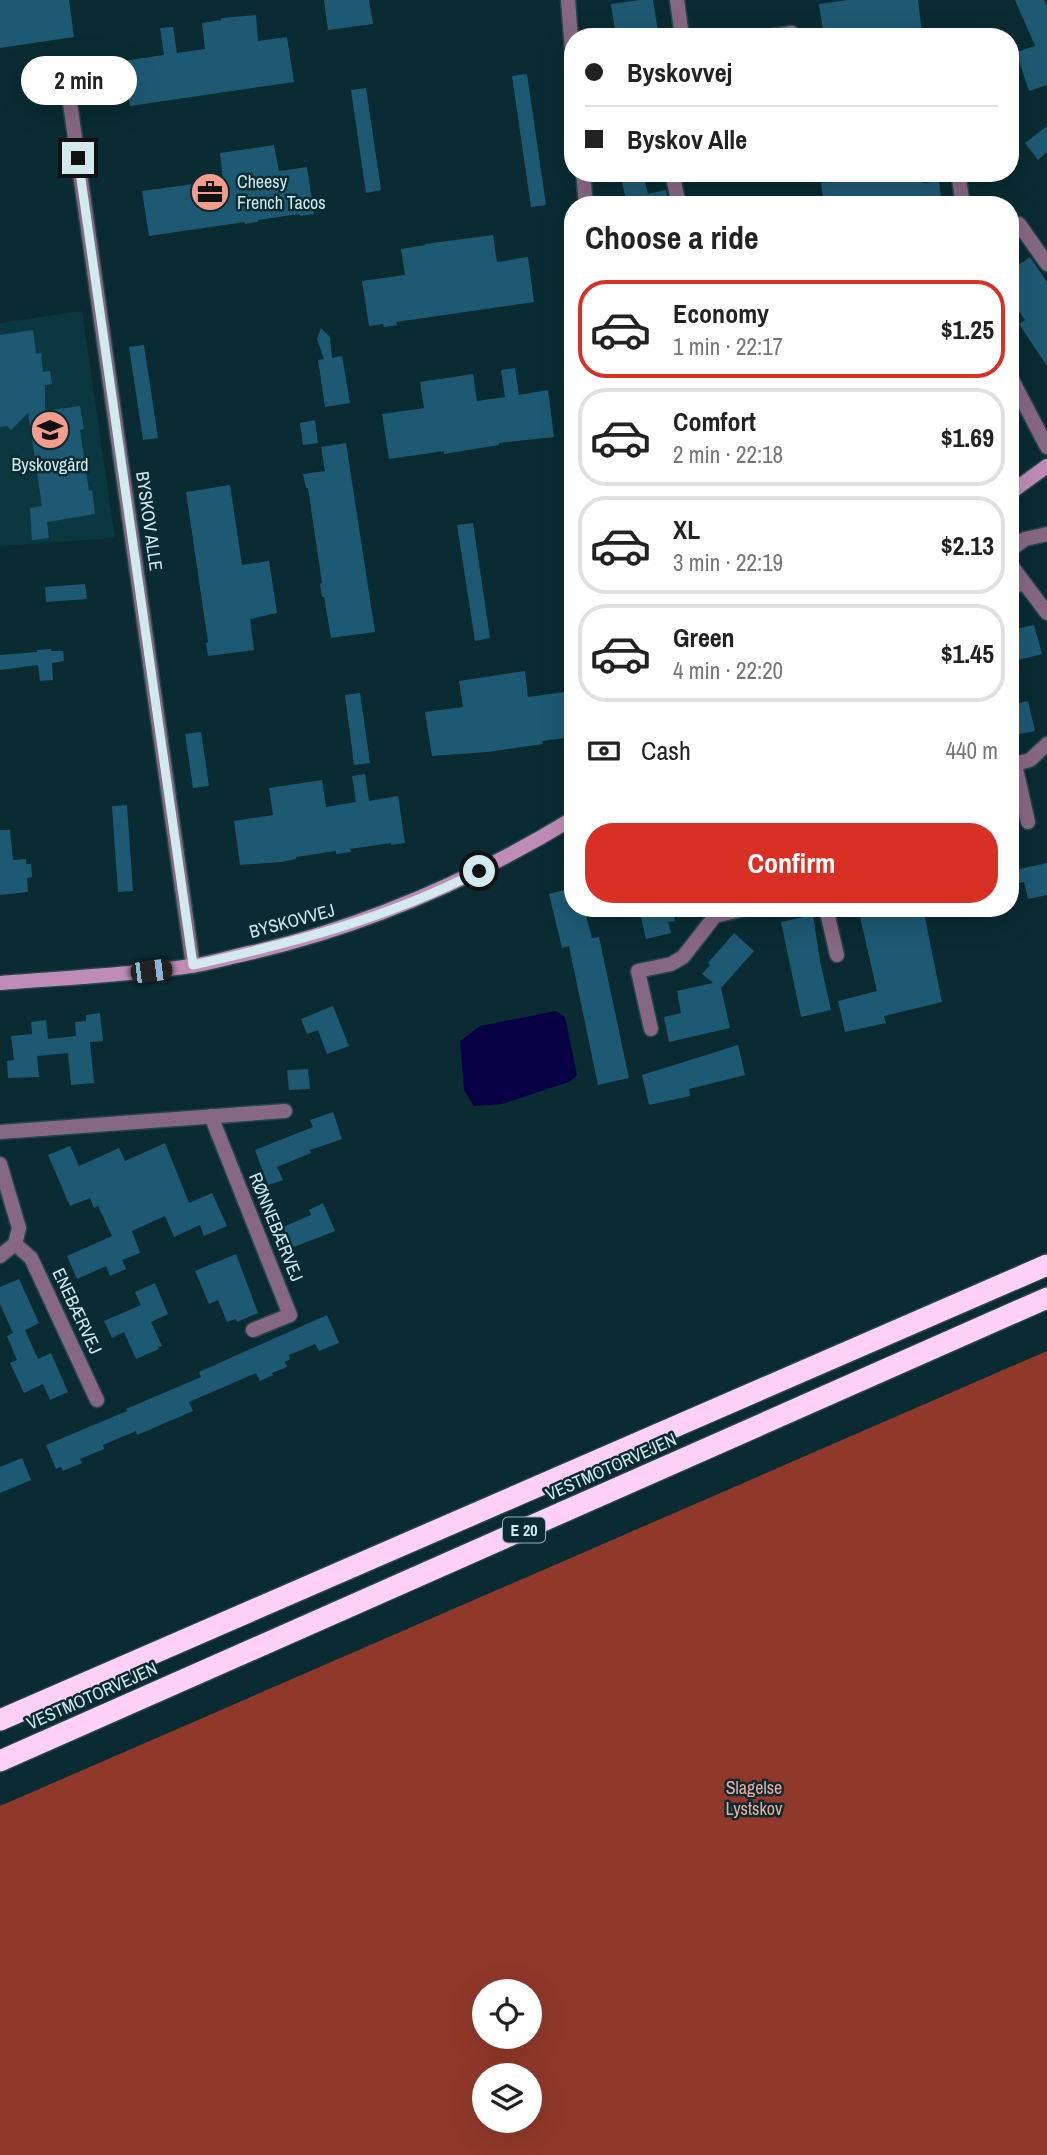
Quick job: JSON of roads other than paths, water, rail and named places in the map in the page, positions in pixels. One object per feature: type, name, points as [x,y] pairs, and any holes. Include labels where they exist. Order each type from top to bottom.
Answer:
[{"type":"highway","name":"VESTMOTORVEJEN","points":[[0,1720],[1047,1265]]},
{"type":"highway","name":"VESTMOTORVEJEN","points":[[0,1761],[1047,1298]]},
{"type":"main road","points":[[1019,487],[1047,466]]},
{"type":"main road","name":"BYSKOVVEJ","points":[[0,983],[130,973],[193,965],[298,941],[382,915],[466,878],[564,824]]},
{"type":"street","points":[[568,0],[570,28]]},
{"type":"street","points":[[677,0],[681,28]]},
{"type":"street","name":"BYSKOV ALLE","points":[[67,82],[193,965]]},
{"type":"street","points":[[674,182],[677,196]]},
{"type":"street","points":[[1019,225],[1047,264]]},
{"type":"street","points":[[1019,393],[1047,447]]},
{"type":"street","points":[[1019,543],[1025,539],[1047,534]]},
{"type":"street","points":[[1019,577],[1047,613]]},
{"type":"street","points":[[1019,763],[1030,760],[1047,744]]},
{"type":"street","points":[[1019,782],[1028,822]]},
{"type":"street","points":[[651,1029],[638,971],[671,964],[682,957],[708,917]]},
{"type":"street","points":[[828,917],[837,955]]},
{"type":"street","points":[[0,1132],[285,1111]]},
{"type":"street","name":"RØNNEBÆRVEJ","points":[[211,1116],[290,1315],[253,1330]]},
{"type":"street","points":[[0,1164],[19,1228],[15,1244],[0,1256]]},
{"type":"street","name":"ENEBÆRVEJ","points":[[15,1244],[31,1258],[97,1400]]},
{"type":"place","name":"Cheesy French Tacos","points":[[210,192]]},
{"type":"place","name":"Byskovgård","points":[[50,430]]},
{"type":"park label","name":"Slagelse Lystskov","points":[[754,1798]]}]
